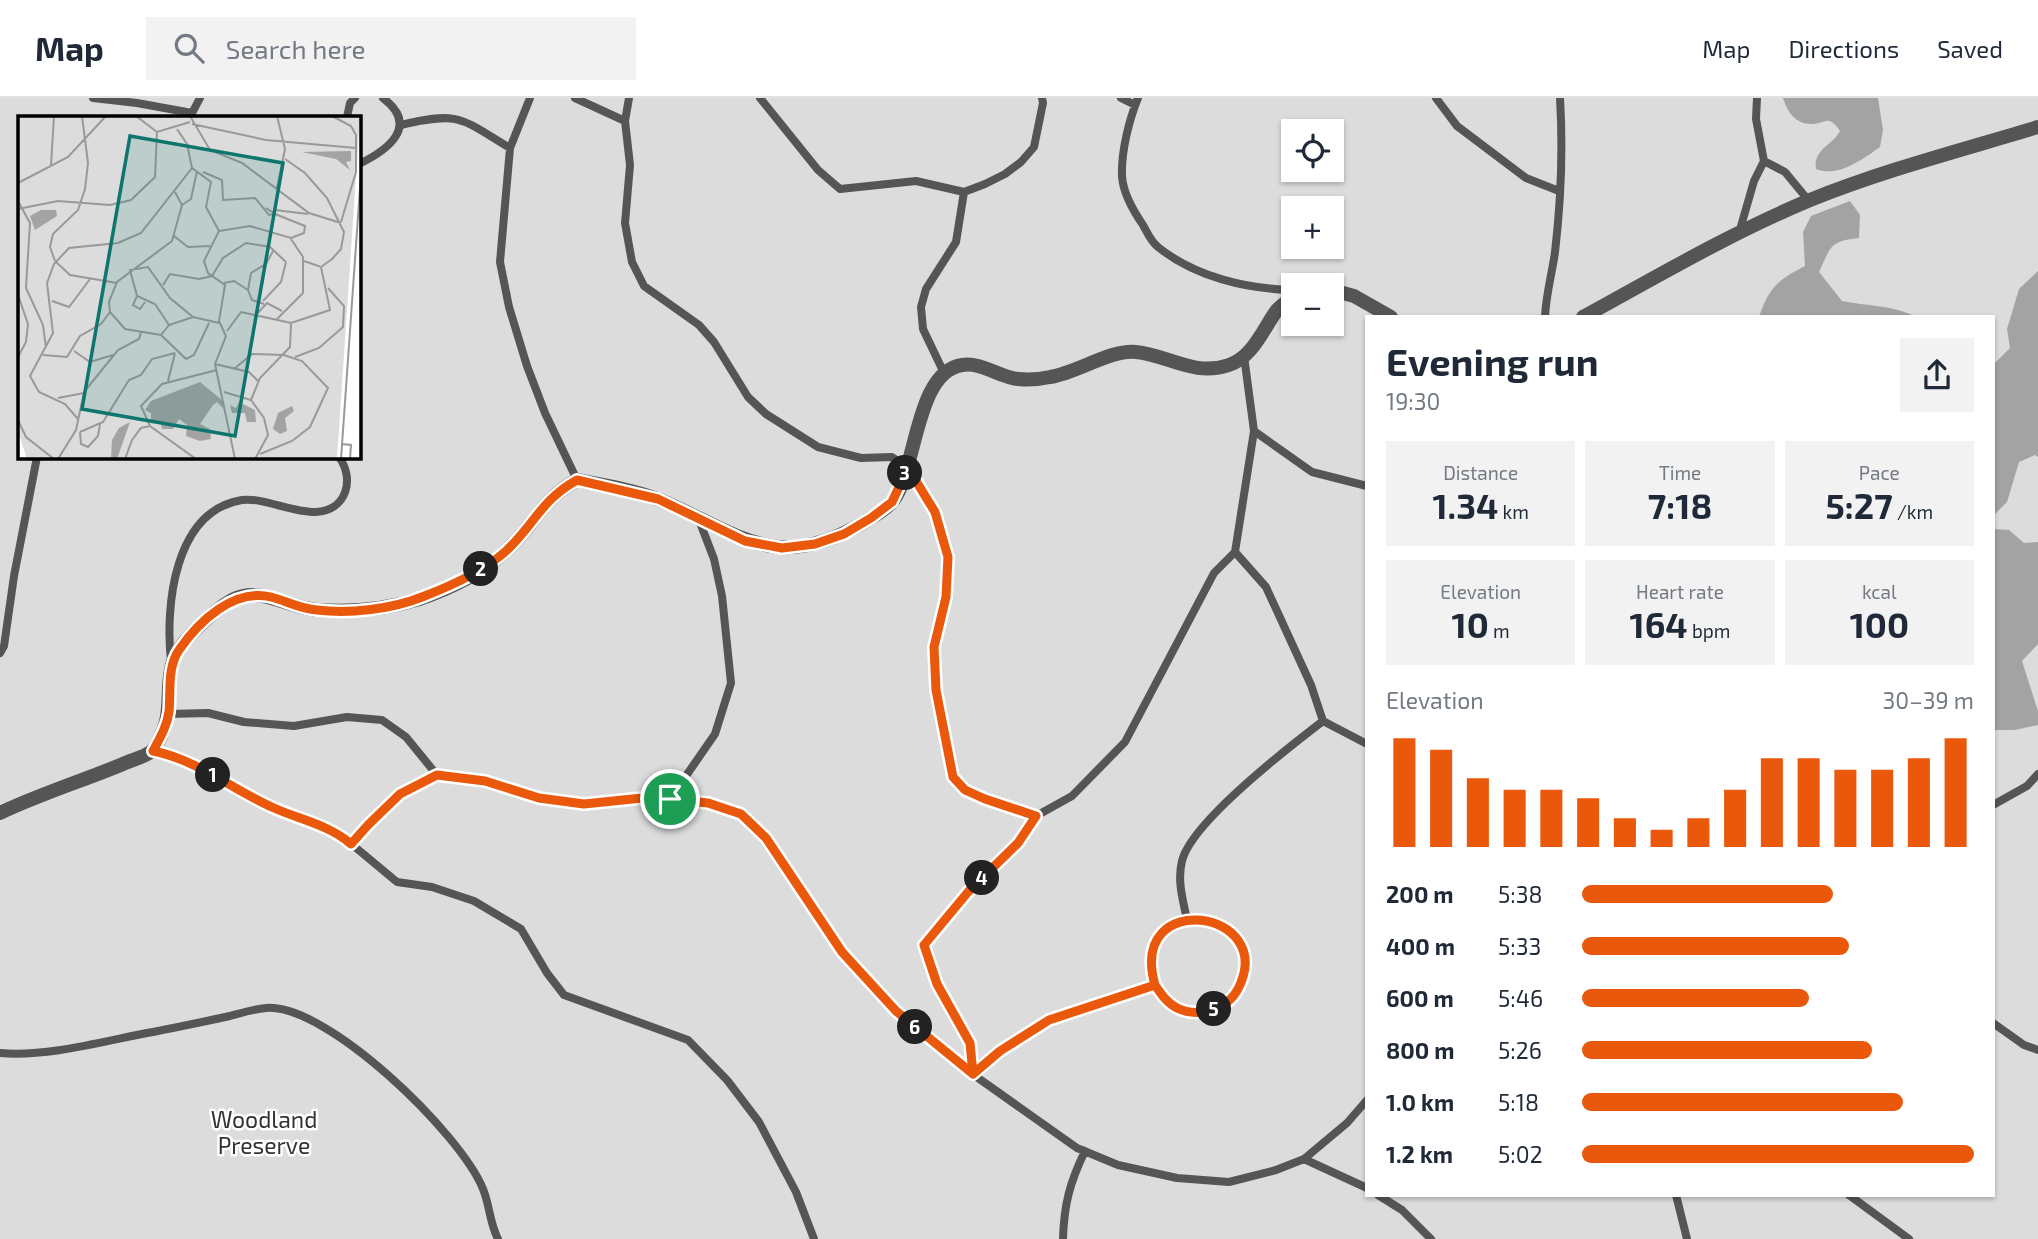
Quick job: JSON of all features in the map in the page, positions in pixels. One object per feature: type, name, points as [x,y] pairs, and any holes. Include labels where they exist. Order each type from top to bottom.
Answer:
[{"type":"street","points":[[1587,315],[1739,233],[1809,201],[1874,176],[2038,127]]},
{"type":"street","points":[[1344,293],[1387,315]]},
{"type":"street","points":[[0,813],[35,796],[153,751],[164,732],[169,714],[172,664],[180,649],[196,630],[234,600],[253,594],[316,610],[340,611],[382,607],[420,598],[491,564],[509,549],[548,500],[577,480],[658,499],[745,541],[782,548],[815,544],[844,534],[892,502],[908,468],[921,412],[944,373],[960,365],[973,364],[1018,379],[1050,377],[1080,369],[1109,356],[1133,351],[1158,356],[1186,367],[1210,368],[1229,365],[1244,356],[1281,307]]},
{"type":"lane","points":[[93,98],[137,103],[191,115],[200,98]]},
{"type":"lane","points":[[347,116],[353,98]]},
{"type":"lane","points":[[360,163],[391,144],[399,134],[401,125],[398,114],[383,98]]},
{"type":"lane","points":[[530,98],[510,148],[500,262],[509,307],[527,366],[544,413],[577,480]]},
{"type":"lane","points":[[575,98],[625,121]]},
{"type":"lane","points":[[629,98],[625,121],[629,165],[625,223],[632,262],[644,286],[699,325],[714,342],[748,397],[766,414],[818,447],[861,458],[892,457],[908,468],[935,512],[948,557],[946,597],[934,647],[936,690],[953,777],[965,790],[1036,816]]},
{"type":"lane","points":[[760,98],[818,170],[840,189],[916,181],[964,192],[1006,174],[1034,147],[1042,98]]},
{"type":"lane","points":[[1121,98],[1137,101],[1124,152],[1122,179],[1134,212],[1155,246],[1188,267],[1222,279],[1281,290]]},
{"type":"lane","points":[[1436,98],[1457,126],[1527,178],[1559,191]]},
{"type":"lane","points":[[1545,315],[1555,253],[1562,134],[1560,98]]},
{"type":"lane","points":[[1739,233],[1754,181],[1764,161],[1756,118],[1757,98]]},
{"type":"lane","points":[[401,125],[449,117],[464,120],[510,148]]},
{"type":"lane","points":[[1764,161],[1785,172],[1809,201]]},
{"type":"lane","points":[[944,373],[923,329],[921,307],[926,289],[956,242],[964,192]]},
{"type":"lane","points":[[973,1074],[970,1043],[937,984],[924,945],[968,892],[1018,843],[1036,816],[1072,796],[1125,742],[1214,573],[1235,552],[1254,431],[1244,356]]},
{"type":"lane","points":[[1254,431],[1312,472],[1365,485]]},
{"type":"lane","points":[[0,653],[4,646],[16,562],[37,458]]},
{"type":"lane","points":[[172,664],[169,635],[173,590],[187,540],[202,519],[222,505],[245,499],[316,512],[332,509],[342,498],[348,484],[347,468],[340,458]]},
{"type":"lane","points":[[670,799],[715,734],[731,683],[722,596],[714,559],[699,520]]},
{"type":"lane","points":[[1235,552],[1266,587],[1311,685],[1323,721],[1365,743]]},
{"type":"lane","points":[[169,714],[208,713],[244,722],[294,726],[347,717],[382,720],[405,737],[437,775]]},
{"type":"lane","points":[[1187,920],[1179,879],[1186,847],[1205,823],[1290,746],[1323,721]]},
{"type":"lane","points":[[153,751],[172,755],[272,807],[337,832],[397,882],[432,887],[474,901],[521,929],[547,973],[565,995],[688,1040],[727,1080],[759,1122],[796,1192],[814,1239]]},
{"type":"lane","points":[[1995,805],[2027,786],[2038,774]]},
{"type":"lane","points":[[351,844],[400,794],[437,775],[485,781],[539,798],[584,804],[652,797],[708,803],[741,814],[766,838],[842,952],[896,1011],[973,1074],[1085,1151],[1118,1165],[1177,1178],[1229,1182],[1276,1170],[1304,1159],[1347,1123],[1365,1102]]},
{"type":"lane","points":[[2027,786],[2038,786]]},
{"type":"lane","points":[[1207,919],[1221,925],[1233,934],[1241,947],[1243,978],[1236,993],[1224,1004],[1209,1011],[1193,1012],[1177,1008],[1164,999],[1155,985],[1151,971],[1156,942],[1166,930],[1187,920],[1207,919]]},
{"type":"lane","points":[[973,1074],[1000,1051],[1049,1020],[1155,985]]},
{"type":"lane","points":[[0,1053],[15,1054],[74,1047],[268,1007],[303,1016],[350,1042],[420,1103],[462,1155],[483,1189],[490,1224],[498,1239]]},
{"type":"lane","points":[[1995,1024],[2024,1045],[2038,1051]]},
{"type":"lane","points":[[1063,1239],[1063,1208],[1073,1176],[1085,1151]]},
{"type":"lane","points":[[1304,1159],[1365,1187]]},
{"type":"lane","points":[[1381,1197],[1402,1210],[1431,1239]]},
{"type":"lane","points":[[1676,1197],[1687,1239]]},
{"type":"lane","points":[[1852,1197],[1909,1239]]},
{"type":"green space","name":"Woodland Preserve","points":[[0,98],[2038,98],[2038,1239],[0,1239]]},
{"type":"shaded area","points":[[1783,98],[1878,98],[1883,130],[1880,147],[1858,162],[1841,169],[1816,169],[1820,152],[1840,131],[1830,121],[1816,124],[1800,122],[1789,112]]},
{"type":"shaded area","points":[[1850,201],[1860,215],[1859,238],[1842,241],[1833,246],[1819,272],[1842,301],[1889,308],[1912,315],[1760,315],[1771,291],[1805,266],[1803,232],[1811,216]]},
{"type":"shaded area","points":[[2038,271],[2038,457],[2035,455],[2019,462],[2007,502],[1995,514],[1995,363],[2010,348],[2007,329],[2019,289]]},
{"type":"shaded area","points":[[1995,529],[2009,530],[2024,543],[2038,542],[2038,644],[2022,661],[2038,711],[2038,725],[2015,730],[1995,730]]},
{"type":"route","points":[[670,799],[652,797],[584,804],[539,798],[485,781],[437,775],[400,794],[351,844],[337,832],[272,807],[172,755],[153,751],[164,732],[169,714],[172,664],[180,649],[212,615],[234,600],[253,594],[316,610],[340,611],[382,607],[420,598],[491,564],[509,549],[548,500],[577,480],[658,499],[745,541],[782,548],[815,544],[844,534],[892,502],[908,468],[935,512],[948,557],[946,597],[934,647],[936,690],[953,777],[965,790],[1036,816],[1018,843],[968,892],[924,945],[937,984],[970,1043],[973,1074],[1000,1051],[1049,1020],[1155,985],[1164,999],[1177,1008],[1193,1012],[1209,1011],[1224,1004],[1236,993],[1243,978],[1241,947],[1233,934],[1207,919],[1178,922],[1166,930],[1156,942],[1151,971],[1155,985],[1088,1007],[1049,1020],[1000,1051],[973,1074],[896,1011],[842,952],[766,838],[741,814],[708,803],[670,799]]}]
